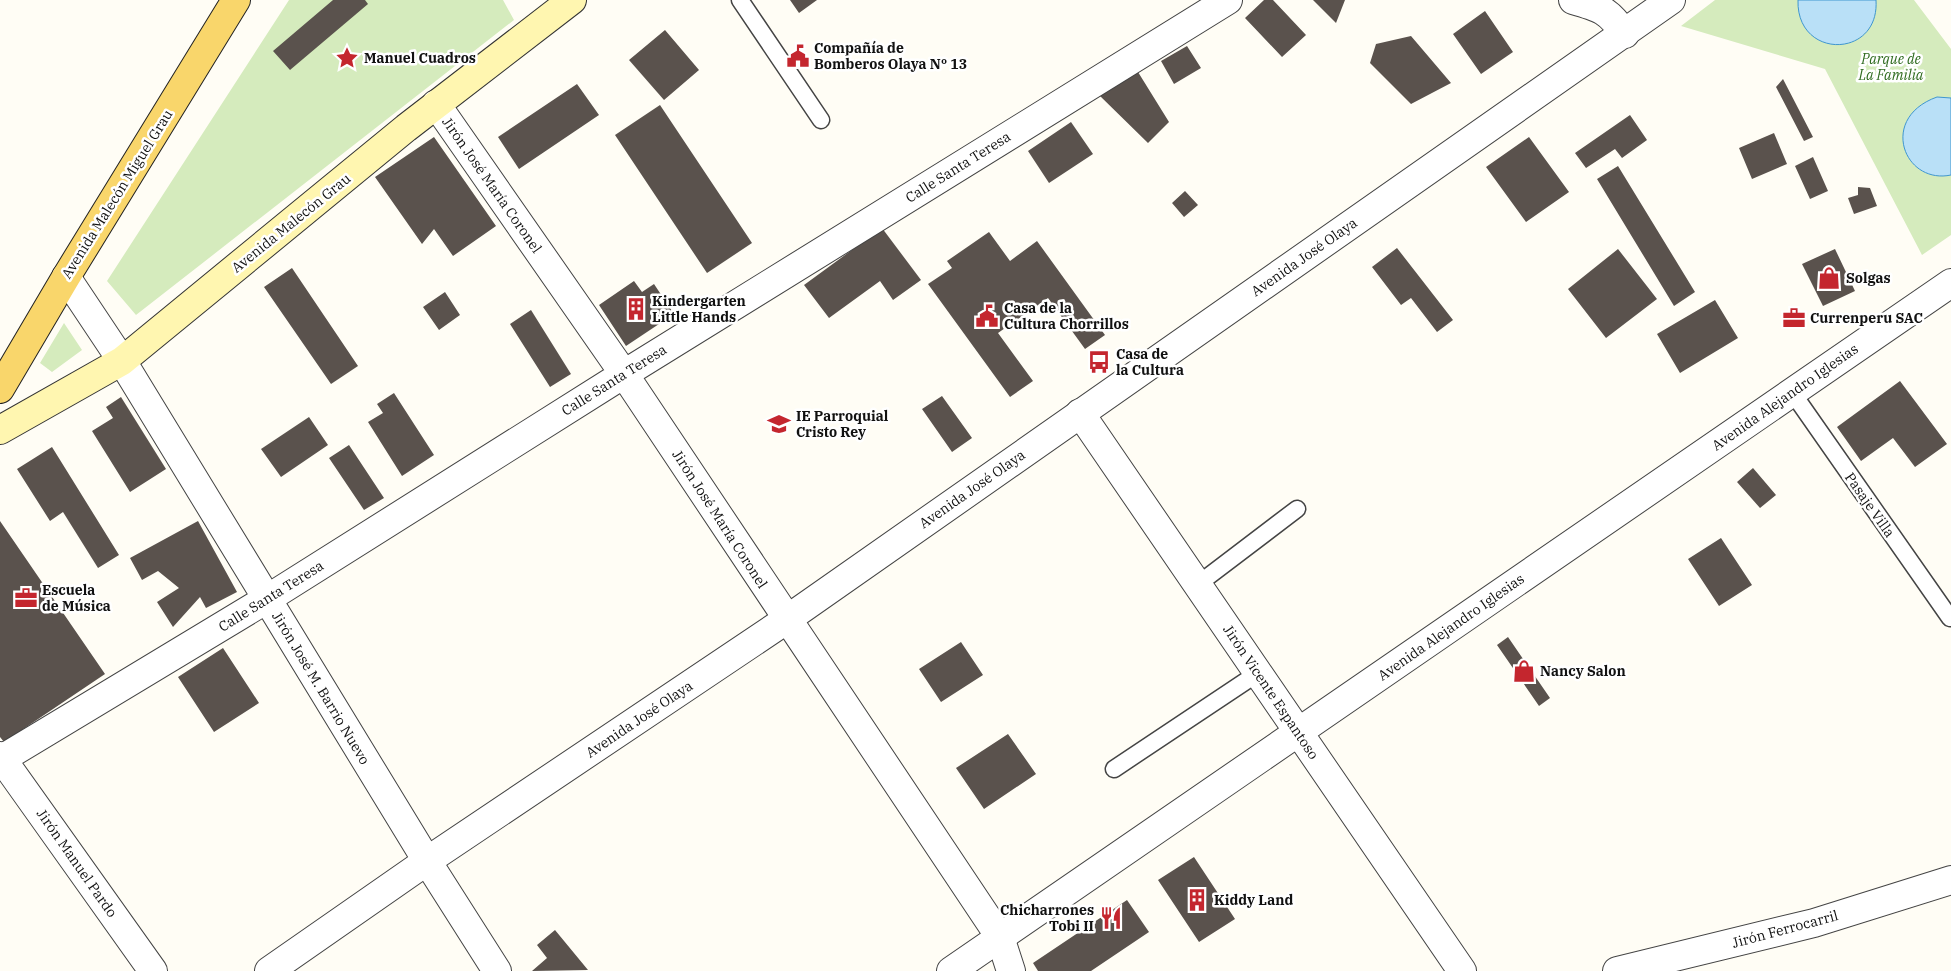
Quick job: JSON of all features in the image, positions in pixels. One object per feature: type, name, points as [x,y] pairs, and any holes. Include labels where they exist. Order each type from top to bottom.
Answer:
[{"type":"main road","name":"Avenida Malecón Miguel Grau","points":[[0,389],[66,277],[236,0]]},
{"type":"main road","name":"Avenida Malecón Grau","points":[[0,430],[122,361],[436,104],[572,0]]},
{"type":"street","name":"Calle Santa Teresa","points":[[1,758],[267,599],[624,374],[1228,0]]},
{"type":"street","points":[[1573,0],[1591,5],[1611,15],[1625,34]]},
{"type":"street","name":"Avenida José Olaya","points":[[269,971],[427,861],[786,620],[1671,0]]},
{"type":"street","name":"Jirón José María Coronel","points":[[436,104],[624,374],[786,620],[1000,937]]},
{"type":"street","name":"Jirón José M. Barrio Nuevo","points":[[66,277],[122,361],[427,861],[497,971]]},
{"type":"street","name":"Avenida Alejandro Iglesias","points":[[951,971],[1951,282]]},
{"type":"street","name":"Jirón Vicente Espantoso","points":[[1080,413],[1462,971]]},
{"type":"street","name":"Jirón Manuel Pardo","points":[[1,758],[153,971]]},
{"type":"street","name":"Jirón Ferrocarril","points":[[1617,971],[1814,924],[1951,880]]},
{"type":"street","points":[[1000,937],[1011,971]]},
{"type":"lane","points":[[740,0],[821,120]]},
{"type":"lane","name":"Pasaje Villa","points":[[1792,392],[1950,618]]},
{"type":"lane","points":[[1197,585],[1296,509]]},
{"type":"lane","points":[[1114,769],[1258,673]]},
{"type":"green space","points":[[289,0],[503,0],[514,20],[136,315],[107,281]]},
{"type":"green space","name":"Parque de La Familia","points":[[1715,0],[1914,0],[1951,49],[1951,235],[1922,255],[1825,69],[1681,26]]},
{"type":"green space","points":[[64,323],[82,350],[52,372],[40,363]]},
{"type":"water","points":[[1798,0],[1876,0],[1874,19],[1865,33],[1853,42],[1838,45],[1823,42],[1810,34],[1801,20]]},
{"type":"water","points":[[1937,97],[1951,98],[1951,175],[1934,175],[1921,170],[1910,160],[1904,148],[1903,134],[1908,119],[1919,107]]},
{"type":"building","points":[[333,0],[365,0],[368,4],[290,70],[273,51]]},
{"type":"building","points":[[790,0],[817,0],[799,13]]},
{"type":"building","points":[[1264,0],[1273,0],[1306,35],[1282,57],[1245,18]]},
{"type":"building","points":[[1313,0],[1345,0],[1336,23]]},
{"type":"building","points":[[1485,11],[1513,52],[1481,74],[1453,34]]},
{"type":"building","points":[[665,30],[699,70],[664,100],[629,60]]},
{"type":"building","points":[[1411,36],[1451,83],[1411,104],[1370,63],[1376,44]]},
{"type":"building","points":[[1187,46],[1201,68],[1174,84],[1161,61]]},
{"type":"building","points":[[1138,72],[1169,122],[1148,143],[1099,95]]},
{"type":"building","points":[[1783,79],[1813,137],[1804,141],[1776,87]]},
{"type":"building","points":[[577,84],[599,115],[519,169],[498,137]]},
{"type":"building","points":[[660,105],[752,243],[707,273],[615,135]]},
{"type":"building","points":[[1630,115],[1647,140],[1622,158],[1615,149],[1586,168],[1575,153]]},
{"type":"building","points":[[1071,122],[1093,154],[1049,183],[1028,151]]},
{"type":"building","points":[[1774,133],[1787,164],[1752,179],[1739,148]]},
{"type":"building","points":[[434,137],[496,226],[453,256],[434,229],[422,244],[375,177]]},
{"type":"building","points":[[1529,137],[1569,192],[1526,222],[1486,167]]},
{"type":"building","points":[[1813,157],[1828,191],[1810,199],[1795,166]]},
{"type":"building","points":[[1618,166],[1695,292],[1674,306],[1597,179]]},
{"type":"building","points":[[1858,187],[1870,188],[1877,206],[1854,214],[1848,198],[1858,195]]},
{"type":"building","points":[[1185,191],[1198,205],[1184,217],[1172,203]]},
{"type":"building","points":[[882,228],[921,280],[893,300],[880,281],[829,318],[804,285]]},
{"type":"building","name":"Casa de la Cultura Chorrillos","points":[[989,232],[1010,261],[1037,241],[1105,335],[1085,349],[1048,298],[998,333],[1033,381],[1010,397],[928,284],[952,268],[947,261]]},
{"type":"building","points":[[1397,248],[1453,320],[1437,332],[1411,298],[1401,305],[1372,267]]},
{"type":"building","points":[[1618,249],[1657,299],[1606,338],[1568,289]]},
{"type":"building","name":"Solgas","points":[[1835,249],[1855,291],[1823,306],[1802,264]]},
{"type":"building","points":[[292,268],[358,366],[331,384],[264,287]]},
{"type":"building","name":"Kindergarten Little Hands","points":[[634,281],[642,292],[654,284],[674,314],[626,346],[599,305]]},
{"type":"building","points":[[445,292],[460,315],[439,330],[423,307]]},
{"type":"building","points":[[1715,300],[1738,338],[1680,373],[1657,334]]},
{"type":"building","points":[[531,310],[571,374],[550,387],[510,324]]},
{"type":"building","points":[[1900,381],[1947,444],[1915,467],[1893,438],[1861,461],[1837,427]]},
{"type":"building","points":[[394,393],[434,455],[402,476],[368,422],[383,413],[377,404]]},
{"type":"building","points":[[942,396],[972,438],[952,452],[922,409]]},
{"type":"building","points":[[121,397],[166,469],[130,492],[92,431],[113,418],[106,407]]},
{"type":"building","points":[[309,417],[328,445],[281,477],[261,449]]},
{"type":"building","points":[[349,445],[384,498],[364,510],[329,458]]},
{"type":"building","points":[[52,447],[119,555],[98,568],[63,512],[50,521],[17,469]]},
{"type":"building","points":[[1753,468],[1776,495],[1760,508],[1737,482]]},
{"type":"building","name":"Escuela de Música","points":[[0,521],[105,674],[4,742],[0,737]]},
{"type":"building","points":[[198,521],[237,592],[206,608],[200,597],[173,627],[157,602],[179,588],[158,571],[142,580],[130,558]]},
{"type":"building","points":[[1721,538],[1752,585],[1719,606],[1688,559]]},
{"type":"building","name":"Nancy Salon","points":[[1508,637],[1550,698],[1539,706],[1497,645]]},
{"type":"building","points":[[961,642],[983,675],[941,702],[919,669]]},
{"type":"building","points":[[223,648],[259,703],[214,732],[178,677]]},
{"type":"building","points":[[1008,734],[1036,774],[984,809],[956,768]]},
{"type":"building","name":"Kiddy Land","points":[[1194,857],[1235,919],[1199,942],[1158,880]]},
{"type":"building","points":[[1127,900],[1149,932],[1091,971],[1038,971],[1033,963]]},
{"type":"building","points":[[555,930],[588,970],[532,971],[547,958],[537,945]]},
{"type":"place","name":"Compañía de Bomberos Olaya Nº 13","points":[[798,56]]},
{"type":"place","name":"Manuel Cuadros","points":[[347,58]]},
{"type":"place","name":"Solgas","points":[[1829,278]]},
{"type":"place","name":"Kindergarten Little Hands","points":[[636,309]]},
{"type":"place","name":"Casa de la Cultura Chorrillos","points":[[987,316]]},
{"type":"place","name":"Currenperu SAC","points":[[1794,318]]},
{"type":"place","name":"Casa de la Cultura","points":[[1099,362]]},
{"type":"place","name":"IE Parroquial Cristo Rey","points":[[779,424]]},
{"type":"place","name":"Escuela de Música","points":[[26,598]]},
{"type":"place","name":"Nancy Salon","points":[[1524,671]]},
{"type":"place","name":"Kiddy Land","points":[[1197,900]]},
{"type":"place","name":"Chicharrones Tobi II","points":[[1111,918]]}]
